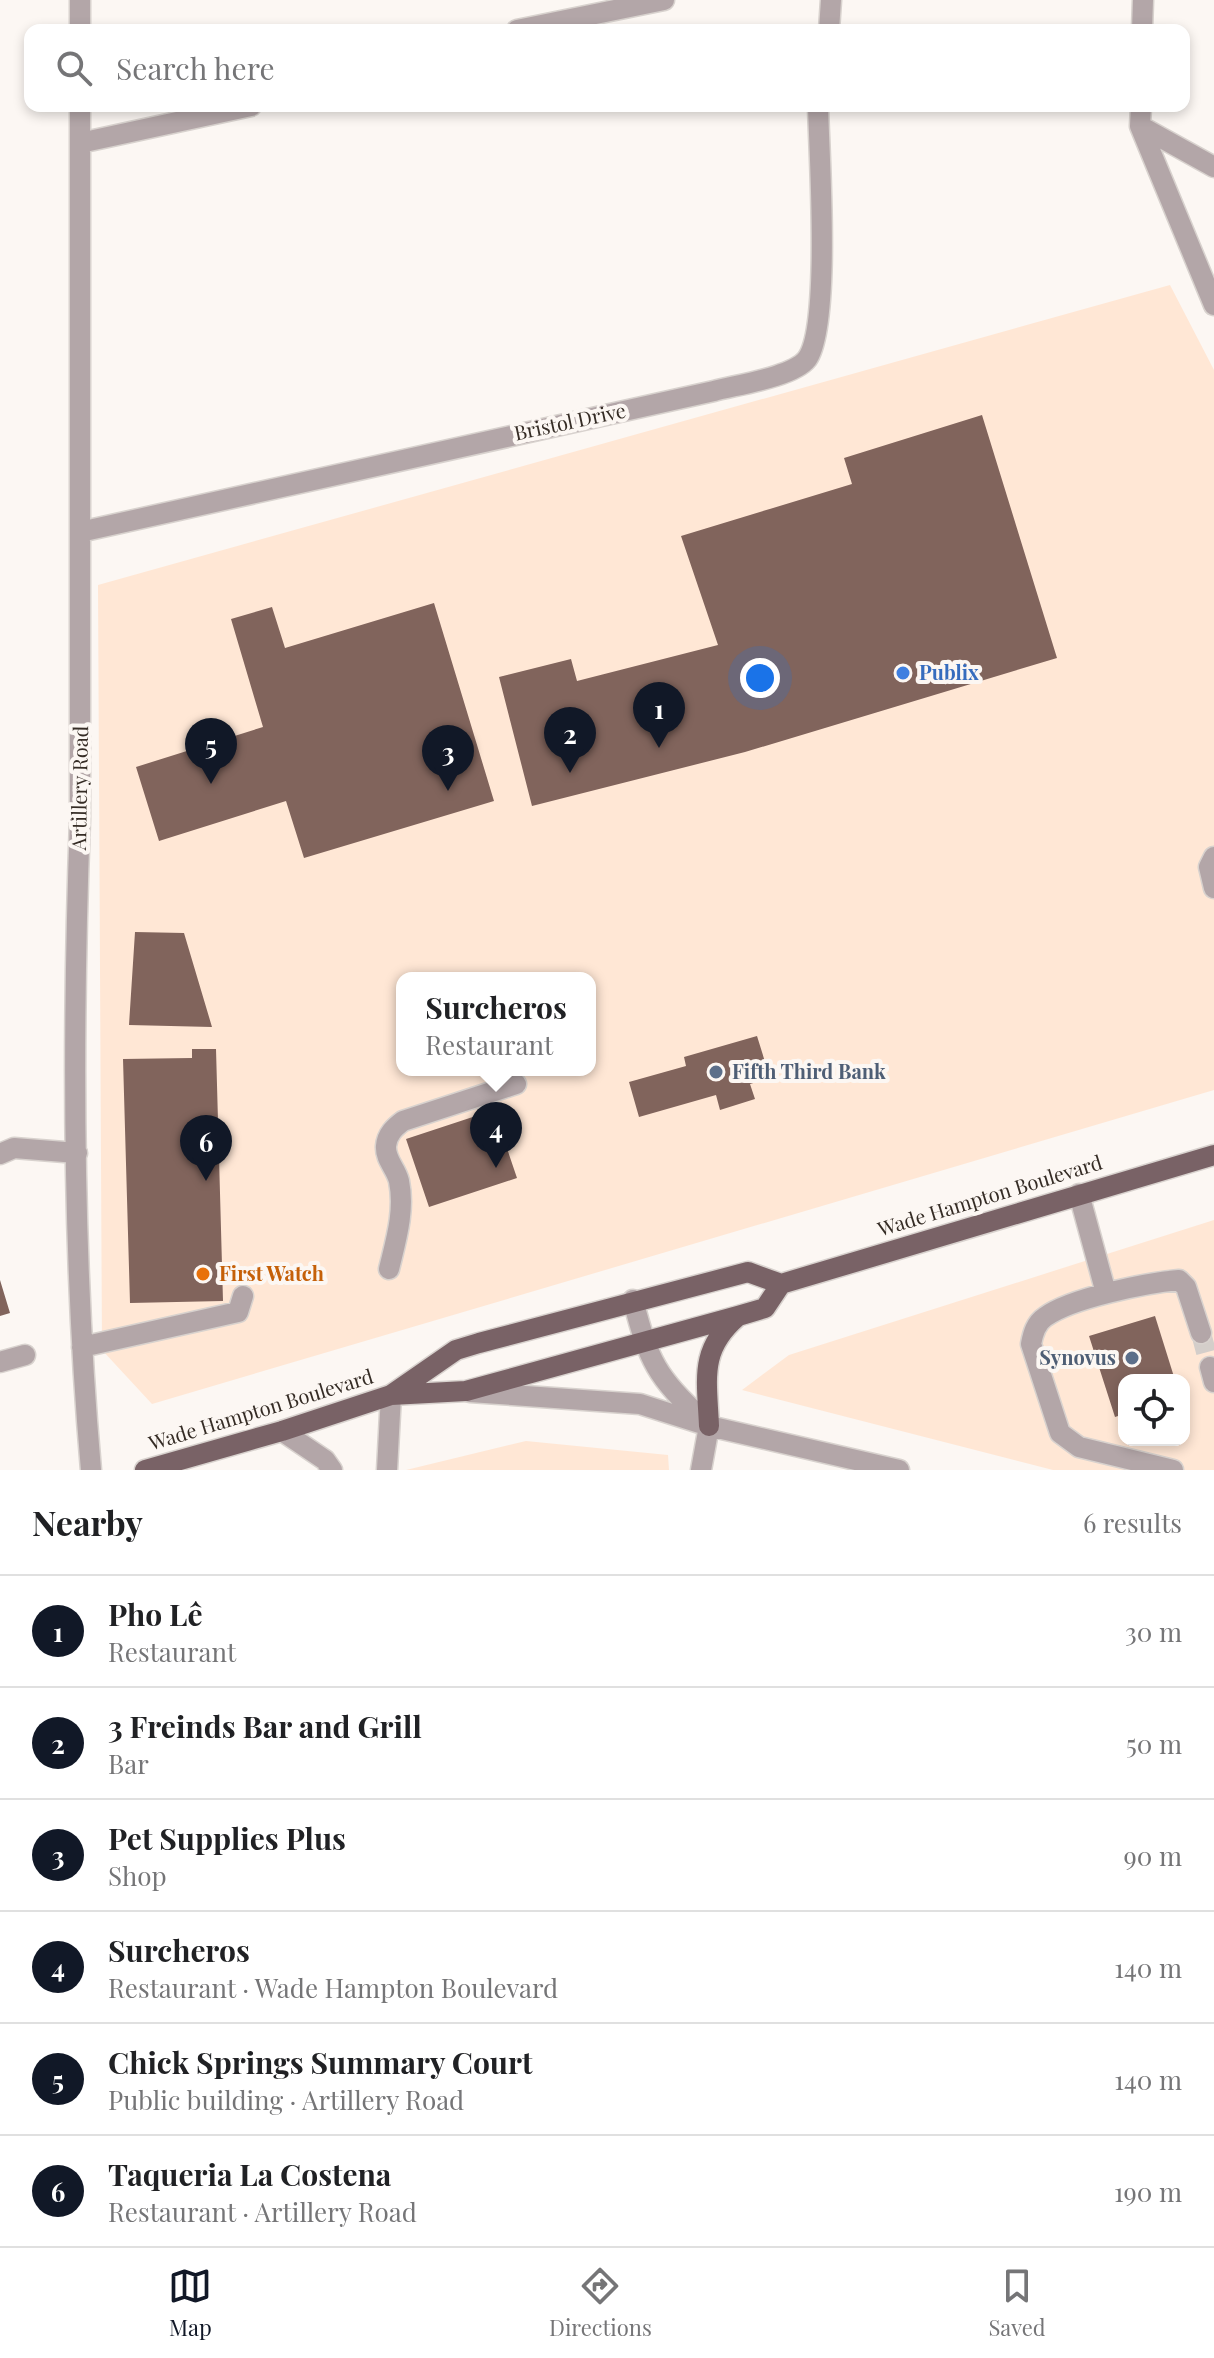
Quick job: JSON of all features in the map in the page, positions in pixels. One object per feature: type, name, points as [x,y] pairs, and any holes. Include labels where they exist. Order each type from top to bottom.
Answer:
[{"type":"main road","name":"Wade Hampton Boulevard","points":[[391,1395],[456,1350],[633,1300],[748,1272],[781,1284],[1214,1155]]},
{"type":"main road","name":"Wade Hampton Boulevard","points":[[145,1470],[282,1431],[391,1395],[466,1391],[738,1316],[765,1308],[781,1284]]},
{"type":"main road","points":[[709,1426],[706,1361],[720,1332],[738,1316]]},
{"type":"street","points":[[80,0],[80,24]]},
{"type":"street","points":[[546,24],[664,0]]},
{"type":"street","points":[[829,24],[831,0]]},
{"type":"street","points":[[1142,24],[1143,0]]},
{"type":"street","name":"Artillery Road","points":[[80,112],[77,1153],[82,1347],[91,1470]]},
{"type":"street","points":[[80,143],[223,112]]},
{"type":"street","name":"Bristol Drive","points":[[80,532],[714,391],[800,365],[812,349],[818,306],[818,112]]},
{"type":"street","points":[[1140,116],[1214,167]]},
{"type":"street","points":[[1140,116],[1214,305]]},
{"type":"street","points":[[1214,857],[1209,867],[1214,888]]},
{"type":"street","points":[[389,1269],[401,1203],[398,1177],[387,1159],[386,1144],[392,1129],[403,1121],[516,1084]]},
{"type":"street","points":[[0,1154],[14,1148],[77,1153]]},
{"type":"street","points":[[1079,1194],[1106,1293]]},
{"type":"street","points":[[1173,1470],[1079,1447],[1060,1433],[1031,1344],[1034,1329],[1045,1316],[1106,1293],[1179,1280],[1186,1287],[1201,1333]]},
{"type":"street","points":[[82,1347],[238,1312],[243,1296]]},
{"type":"street","points":[[633,1300],[644,1342],[663,1382],[709,1426]]},
{"type":"street","points":[[0,1362],[25,1355]]},
{"type":"street","points":[[466,1391],[640,1404],[709,1426],[899,1470]]},
{"type":"street","points":[[387,1470],[391,1395]]},
{"type":"street","points":[[701,1470],[709,1426]]},
{"type":"street","points":[[282,1431],[325,1460],[332,1470]]},
{"type":"shaded area","points":[[1170,285],[1214,370],[1214,1090],[152,1404],[102,1350],[98,585]]},
{"type":"shaded area","points":[[1214,1220],[1214,1470],[1053,1470],[742,1390],[789,1355]]},
{"type":"shaded area","points":[[526,1441],[668,1455],[669,1470],[406,1470]]},
{"type":"building","points":[[982,415],[1057,658],[745,752],[532,806],[499,677],[571,659],[577,681],[718,645],[681,536],[852,484],[844,458]]},
{"type":"building","points":[[434,603],[494,801],[304,858],[286,801],[159,841],[136,767],[263,727],[231,619],[272,607],[285,648]]},
{"type":"building","points":[[135,932],[184,933],[212,1027],[129,1025]]},
{"type":"building","name":"Fifth Third Bank","points":[[757,1036],[770,1078],[750,1084],[755,1099],[720,1110],[716,1095],[639,1117],[629,1082],[686,1066],[684,1057]]},
{"type":"building","points":[[192,1049],[216,1049],[223,1301],[130,1303],[123,1059],[192,1058]]},
{"type":"building","points":[[494,1110],[517,1178],[429,1207],[406,1139]]},
{"type":"building","points":[[0,1280],[10,1313],[0,1316]]},
{"type":"building","name":"Synovus","points":[[1155,1316],[1173,1374],[1118,1374],[1118,1416],[1115,1417],[1089,1336]]},
{"type":"tunnel","points":[[1201,1333],[1210,1367]]},
{"type":"place","name":"Publix","points":[[903,673]]},
{"type":"place","name":"Pho Lê","points":[[659,748]]},
{"type":"place","name":"3 Freinds Bar and Grill","points":[[570,773]]},
{"type":"place","name":"Chick Springs Summary Court","points":[[211,784]]},
{"type":"place","name":"Pet Supplies Plus","points":[[448,791]]},
{"type":"place","name":"Fifth Third Bank","points":[[716,1072]]},
{"type":"place","name":"Surcheros","points":[[496,1168]]},
{"type":"place","name":"Taqueria La Costena","points":[[206,1181]]},
{"type":"place","name":"First Watch","points":[[203,1274]]},
{"type":"place","name":"Synovus","points":[[1132,1358]]}]
